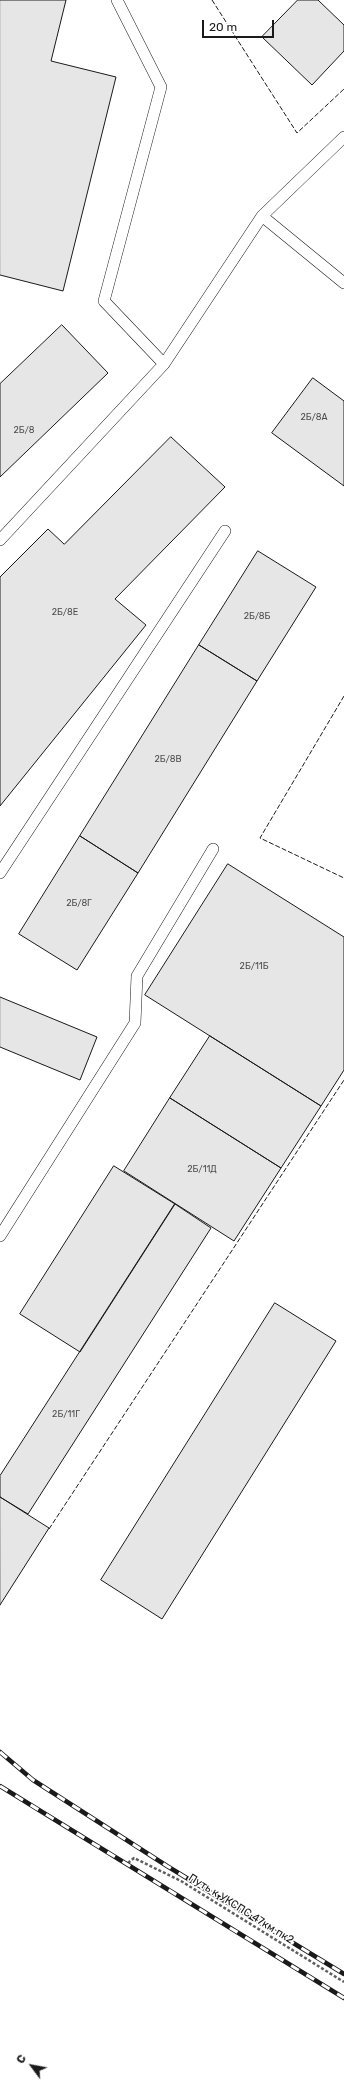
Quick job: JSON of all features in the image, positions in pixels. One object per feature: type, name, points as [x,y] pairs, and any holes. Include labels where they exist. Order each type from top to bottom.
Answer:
[{"type":"lane","points":[[117,0],[161,87],[104,301],[164,364]]},
{"type":"lane","points":[[0,540],[164,364],[262,216],[344,137]]},
{"type":"lane","points":[[262,216],[344,283]]},
{"type":"lane","points":[[0,873],[225,531]]},
{"type":"lane","points":[[0,1236],[135,1023],[137,976],[213,849]]},
{"type":"path","name":"Путь к УКСПС 47км пк2","points":[[128,1863],[134,1858],[181,1880],[187,1886],[344,1982]]},
{"type":"building","points":[[0,0],[66,0],[51,61],[116,77],[63,291],[0,275]]},
{"type":"building","points":[[298,0],[318,0],[344,25],[344,51],[312,85],[262,37]]},
{"type":"building","points":[[62,325],[108,373],[0,477],[0,384]]},
{"type":"building","points":[[313,378],[344,401],[344,486],[272,433]]},
{"type":"building","points":[[171,437],[225,487],[115,599],[146,625],[0,806],[0,577],[48,529],[64,544]]},
{"type":"building","points":[[258,551],[316,587],[257,681],[199,645]]},
{"type":"building","points":[[199,645],[257,681],[138,873],[80,836]]},
{"type":"building","points":[[80,836],[138,873],[77,970],[19,934]]},
{"type":"building","points":[[228,864],[344,937],[344,1070],[321,1106],[145,995]]},
{"type":"building","points":[[0,997],[97,1037],[80,1080],[0,1047]]},
{"type":"building","points":[[210,1036],[321,1106],[281,1168],[170,1098]]},
{"type":"building","points":[[170,1098],[281,1168],[234,1241],[124,1171]]},
{"type":"building","points":[[114,1166],[175,1204],[80,1352],[20,1314]]},
{"type":"building","points":[[175,1204],[211,1228],[28,1514],[0,1497],[0,1476]]},
{"type":"building","points":[[275,1303],[336,1341],[162,1619],[101,1580]]},
{"type":"building","points":[[0,1497],[49,1528],[0,1605]]},
{"type":"railway","points":[[0,1752],[33,1780],[167,1866],[344,1974]]},
{"type":"railway","points":[[0,1786],[344,1998]]},
{"type":"fence","points":[[212,0],[297,133],[344,89]]},
{"type":"fence","points":[[344,696],[260,838],[344,878]]},
{"type":"fence","points":[[49,1529],[344,1080]]}]
